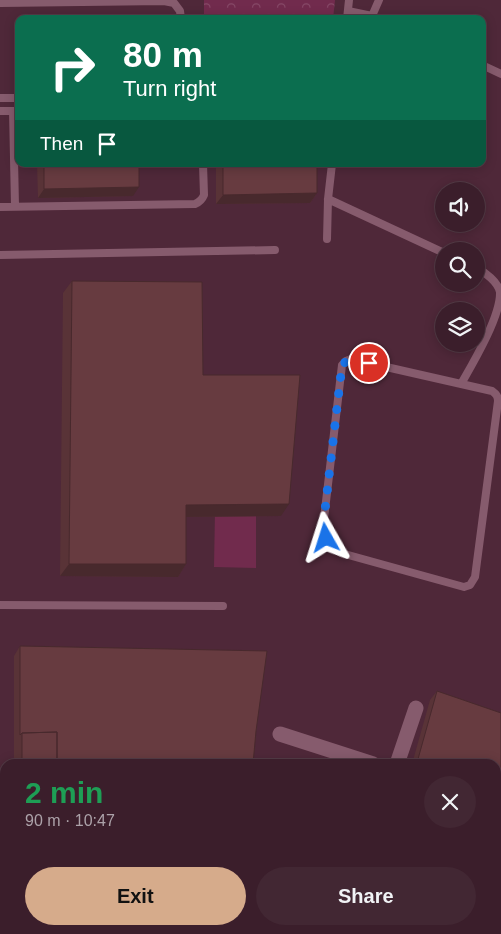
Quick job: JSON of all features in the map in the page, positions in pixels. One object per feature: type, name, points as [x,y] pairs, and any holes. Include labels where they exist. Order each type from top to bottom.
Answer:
[{"type":"street","points":[[399,759],[416,708]]},
{"type":"street","points":[[280,734],[358,759]]},
{"type":"lane","points":[[347,15],[349,0]]},
{"type":"lane","points":[[375,15],[379,0]]},
{"type":"lane","points":[[0,4],[164,1],[174,3],[180,15]]},
{"type":"lane","points":[[486,67],[501,74]]},
{"type":"lane","points":[[0,98],[15,98]]},
{"type":"lane","points":[[0,111],[15,111]]},
{"type":"lane","points":[[15,167],[15,206]]},
{"type":"lane","points":[[0,207],[195,204],[202,199],[204,194],[203,167]]},
{"type":"lane","points":[[327,240],[328,199],[332,167]]},
{"type":"lane","points":[[328,199],[435,249]]},
{"type":"lane","points":[[0,255],[275,250]]},
{"type":"lane","points":[[461,384],[496,321],[500,306],[500,291],[492,279],[485,273]]},
{"type":"lane","points":[[351,359],[461,384],[492,391],[498,397],[475,577],[470,585],[464,587],[341,553],[326,538],[323,527],[342,365],[351,359]]},
{"type":"lane","points":[[0,605],[223,606]]},
{"type":"green space","points":[[204,0],[335,0],[333,15],[204,15]]},
{"type":"green space","points":[[215,511],[256,511],[256,568],[214,567]]},
{"type":"building","points":[[44,167],[139,167],[139,187],[44,189]]},
{"type":"building","points":[[223,167],[317,167],[317,193],[223,195]]},
{"type":"building","points":[[72,281],[202,282],[203,375],[300,375],[289,504],[186,505],[186,564],[69,564]]},
{"type":"building","points":[[20,646],[267,651],[253,759],[57,759],[57,732],[22,733],[20,735]]},
{"type":"building","points":[[437,691],[501,713],[501,759],[418,759]]},
{"type":"building","points":[[57,732],[57,759],[22,759],[22,733]]},
{"type":"route","points":[[326,538],[323,527],[342,365],[351,359],[369,363]]}]
